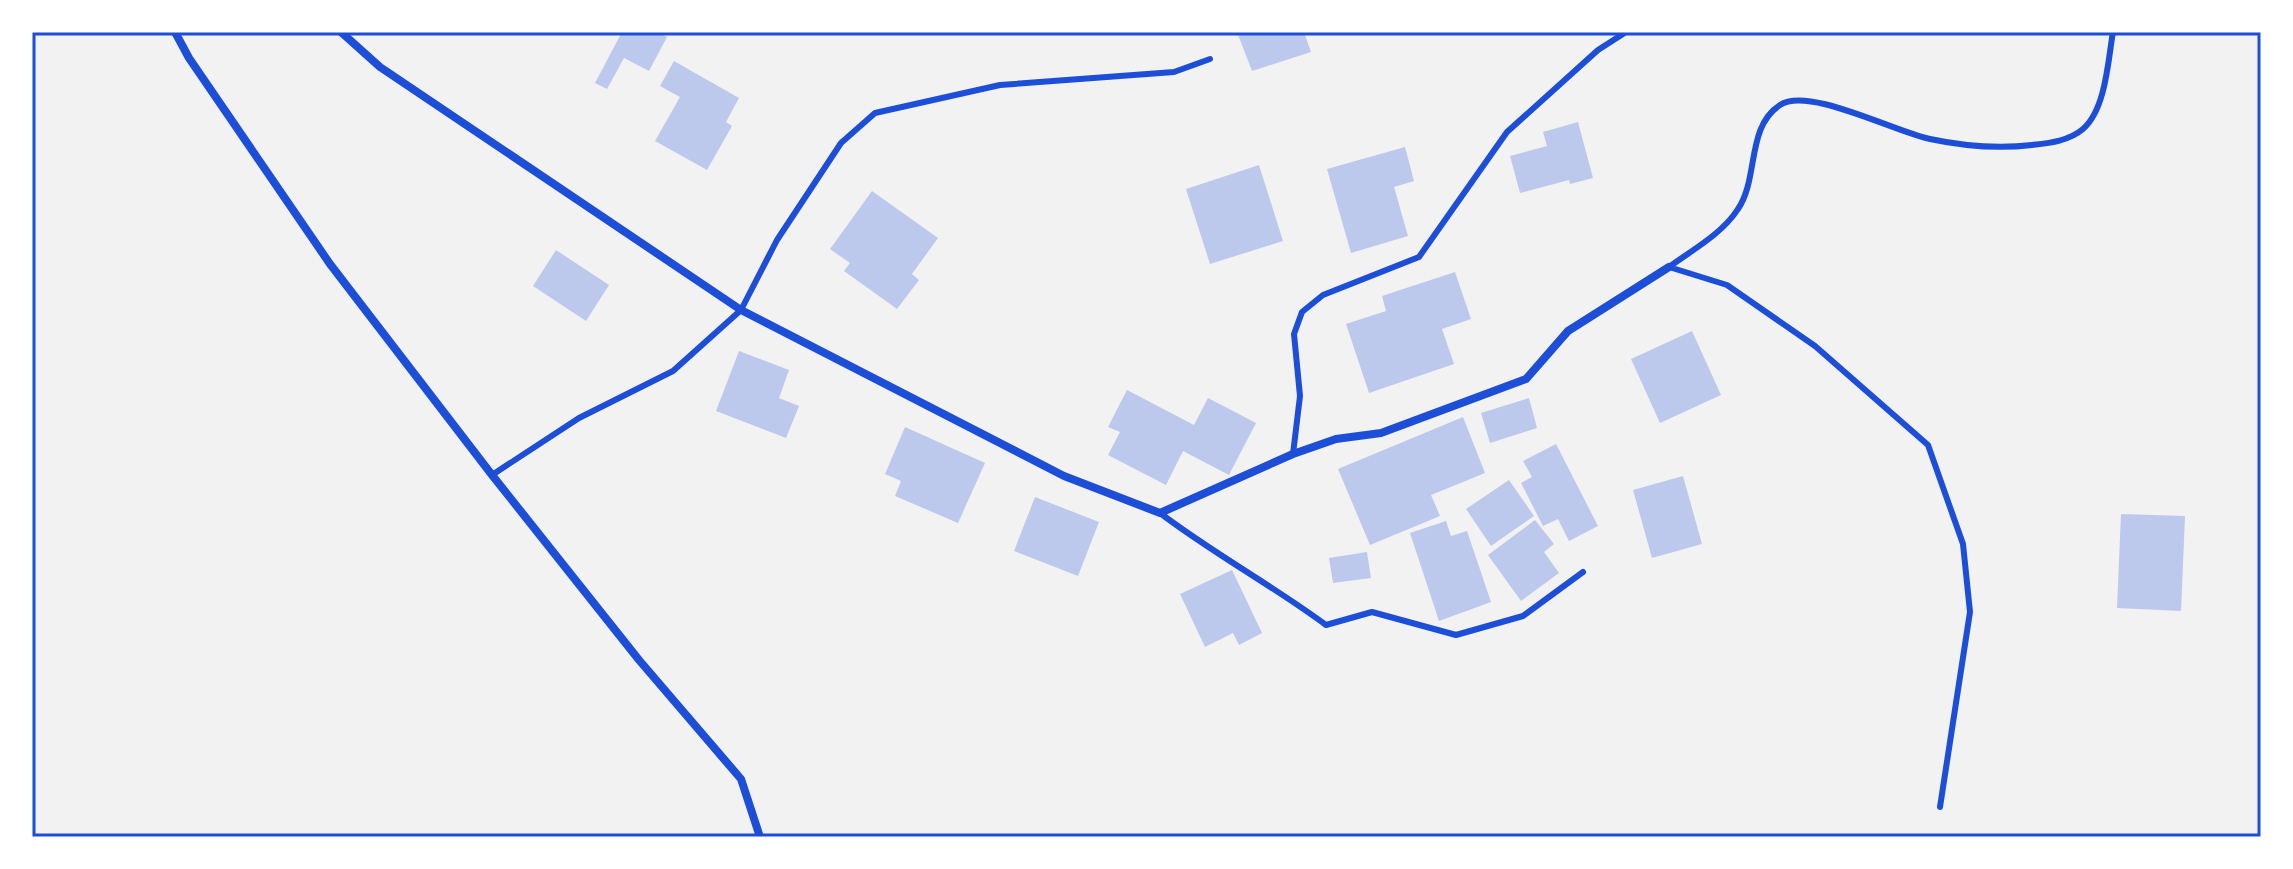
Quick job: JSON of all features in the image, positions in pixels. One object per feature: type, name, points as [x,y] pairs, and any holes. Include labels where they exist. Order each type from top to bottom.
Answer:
[{"type":"street","points":[[175,32],[189,58],[330,264],[639,660],[741,779],[760,837]]},
{"type":"street","points":[[341,32],[380,67],[741,310],[1064,476],[1160,513],[1293,454],[1336,439],[1381,433],[1526,379],[1568,331],[1669,267]]},
{"type":"lane","points":[[1293,454],[1300,396],[1294,334],[1302,312],[1323,295],[1419,257],[1507,132],[1598,50],[1626,32]]},
{"type":"lane","points":[[1669,267],[1724,226],[1739,209],[1748,190],[1764,120],[1781,103],[1811,99],[1929,139],[2000,149],[2057,142],[2084,129],[2099,102],[2113,32]]},
{"type":"lane","points":[[492,475],[579,418],[673,371],[741,310],[777,240],[841,143],[875,113],[1000,85],[1174,72],[1210,59]]},
{"type":"lane","points":[[1669,267],[1727,285],[1815,346],[1928,445],[1963,544],[1970,612],[1940,807]]},
{"type":"lane","points":[[1160,513],[1209,550],[1272,586],[1326,625],[1372,612],[1456,635],[1523,616],[1583,572]]},
{"type":"building","points":[[622,32],[657,32],[667,37],[649,71],[624,58],[607,89],[595,83]]},
{"type":"building","points":[[1237,32],[1304,32],[1311,52],[1252,71]]},
{"type":"building","points":[[674,61],[739,98],[726,122],[732,126],[707,170],[655,141],[680,97],[660,86]]},
{"type":"building","points":[[1578,122],[1593,178],[1570,184],[1569,180],[1520,193],[1510,156],[1547,146],[1543,132]]},
{"type":"building","points":[[1405,147],[1414,181],[1394,187],[1408,236],[1351,253],[1327,169]]},
{"type":"building","points":[[1259,165],[1283,241],[1210,264],[1186,189]]},
{"type":"building","points":[[872,191],[938,238],[912,274],[919,280],[897,309],[844,271],[850,263],[830,249]]},
{"type":"building","points":[[556,250],[609,285],[586,321],[533,286]]},
{"type":"building","points":[[1455,272],[1471,319],[1442,329],[1454,364],[1369,393],[1346,324],[1386,311],[1382,296]]},
{"type":"building","points":[[1692,331],[1721,395],[1660,423],[1631,359]]},
{"type":"building","points":[[739,351],[789,370],[779,398],[799,406],[786,438],[716,411]]},
{"type":"building","points":[[1127,390],[1194,425],[1208,398],[1256,423],[1229,475],[1183,451],[1166,485],[1108,455],[1120,432],[1108,427]]},
{"type":"building","points":[[1529,398],[1537,428],[1490,443],[1481,413]]},
{"type":"building","points":[[1463,417],[1485,473],[1431,495],[1440,516],[1370,545],[1338,469]]},
{"type":"building","points":[[905,427],[985,463],[958,523],[895,496],[901,481],[885,474]]},
{"type":"building","points":[[1556,444],[1598,526],[1569,541],[1558,519],[1543,526],[1521,483],[1532,477],[1523,461]]},
{"type":"building","points":[[1683,476],[1702,544],[1652,558],[1633,490]]},
{"type":"building","points":[[1509,480],[1534,516],[1491,546],[1466,509]]},
{"type":"building","points":[[1035,497],[1099,522],[1078,576],[1014,551]]},
{"type":"building","points":[[2121,514],[2185,516],[2181,611],[2117,608]]},
{"type":"building","points":[[1535,520],[1554,544],[1544,552],[1559,573],[1521,601],[1488,555]]},
{"type":"building","points":[[1446,521],[1451,536],[1467,531],[1491,602],[1439,621],[1410,533]]},
{"type":"building","points":[[1367,552],[1371,578],[1333,583],[1329,558]]},
{"type":"building","points":[[1232,570],[1262,633],[1239,645],[1233,633],[1205,647],[1180,594]]}]
